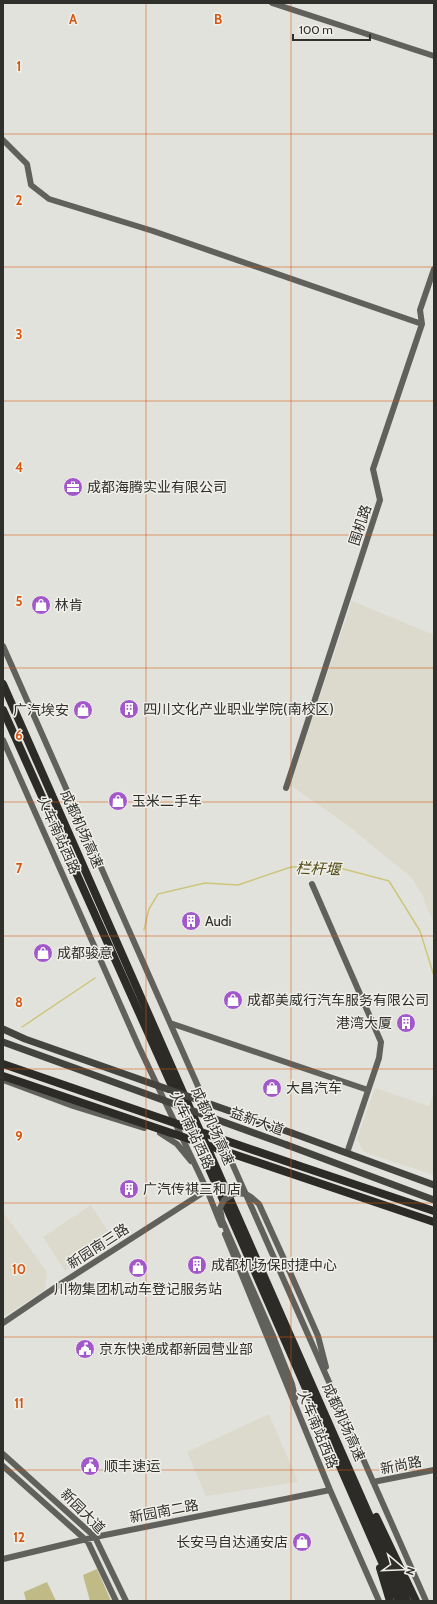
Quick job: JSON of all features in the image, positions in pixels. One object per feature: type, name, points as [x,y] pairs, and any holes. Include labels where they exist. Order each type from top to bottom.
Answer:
[{"type":"highway","name":"成都机场高速","points":[[3,684],[265,1286],[399,1601]]},
{"type":"highway","name":"成都机场高速","points":[[3,710],[349,1467],[407,1601]]},
{"type":"highway","points":[[3,1064],[434,1211]]},
{"type":"highway","points":[[3,1076],[434,1222]]},
{"type":"highway","points":[[3,1080],[40,1089]]},
{"type":"highway","points":[[349,1467],[383,1529],[416,1601]]},
{"type":"highway","points":[[366,1525],[390,1601]]},
{"type":"main road","name":"益新大道","points":[[3,1029],[26,1039],[434,1185]]},
{"type":"main road","name":"益新大道","points":[[3,1042],[434,1200]]},
{"type":"street","points":[[272,3],[434,56]]},
{"type":"street","points":[[3,140],[27,164],[31,186],[49,199],[154,231],[422,324]]},
{"type":"street","name":"围机路","points":[[286,788],[380,500],[373,469],[422,324],[420,310],[434,268]]},
{"type":"street","points":[[3,646],[426,1601]]},
{"type":"street","name":"火车南站西路","points":[[3,740],[139,1047],[207,1190],[330,1490],[379,1601]]},
{"type":"street","points":[[312,884],[381,1042],[379,1058],[347,1153]]},
{"type":"street","points":[[170,1023],[368,1090]]},
{"type":"street","points":[[3,1080],[73,1106],[164,1134],[177,1144],[197,1170]]},
{"type":"street","name":"新园南三路","points":[[3,1323],[62,1283],[207,1190]]},
{"type":"street","points":[[297,1410],[292,1384],[273,1336],[222,1220],[220,1208],[224,1200],[235,1193],[241,1193],[256,1200],[290,1270],[318,1336],[330,1384]]},
{"type":"street","name":"新园大道","points":[[3,1454],[95,1536],[126,1601]]},
{"type":"street","name":"新园大道","points":[[3,1466],[88,1542],[116,1601]]},
{"type":"street","name":"新尚路","points":[[373,1482],[434,1470]]},
{"type":"street","name":"新园南二路","points":[[3,1558],[95,1536],[330,1490]]},
{"type":"shaded area","points":[[352,601],[434,635],[434,923],[423,896],[412,878],[346,824],[290,785]]},
{"type":"shaded area","points":[[375,1088],[429,1106],[434,1093],[434,1175],[364,1152],[357,1139]]},
{"type":"shaded area","points":[[91,1205],[113,1239],[65,1271],[43,1237]]},
{"type":"shaded area","points":[[3,1212],[47,1272],[45,1290],[3,1317]]},
{"type":"shaded area","points":[[269,1414],[298,1482],[206,1496],[187,1452]]},
{"type":"shaded area","points":[[97,1569],[111,1601],[90,1601],[83,1575]]},
{"type":"shaded area","points":[[47,1582],[56,1601],[26,1601],[24,1592]]},
{"type":"waterway","name":"栏杆堰","points":[[144,930],[149,909],[158,894],[205,883],[238,885],[291,867],[336,867],[389,881],[420,931],[434,976]]},
{"type":"waterway","name":"栏杆堰","points":[[22,1027],[95,978]]},
{"type":"place","name":"成都海腾实业有限公司","points":[[73,487]]},
{"type":"place","name":"林肯","points":[[41,605]]},
{"type":"place","name":"四川文化产业职业学院(南校区)","points":[[129,709]]},
{"type":"place","name":"广汽埃安","points":[[83,710]]},
{"type":"place","name":"玉米二手车","points":[[118,801]]},
{"type":"place","name":"Audi","points":[[191,921]]},
{"type":"place","name":"成都骏意","points":[[43,953]]},
{"type":"place","name":"成都美威行汽车服务有限公司","points":[[233,1000]]},
{"type":"place","name":"港湾大厦","points":[[406,1023]]},
{"type":"place","name":"大昌汽车","points":[[272,1088]]},
{"type":"place","name":"广汽传祺三和店","points":[[129,1189]]},
{"type":"place","name":"成都机场保时捷中心","points":[[197,1265]]},
{"type":"place","name":"川物集团机动车登记服务站","points":[[138,1268]]},
{"type":"place","name":"京东快递成都新园营业部","points":[[85,1349]]},
{"type":"place","name":"顺丰速运","points":[[90,1466]]},
{"type":"place","name":"长安马自达通安店","points":[[302,1542]]}]
